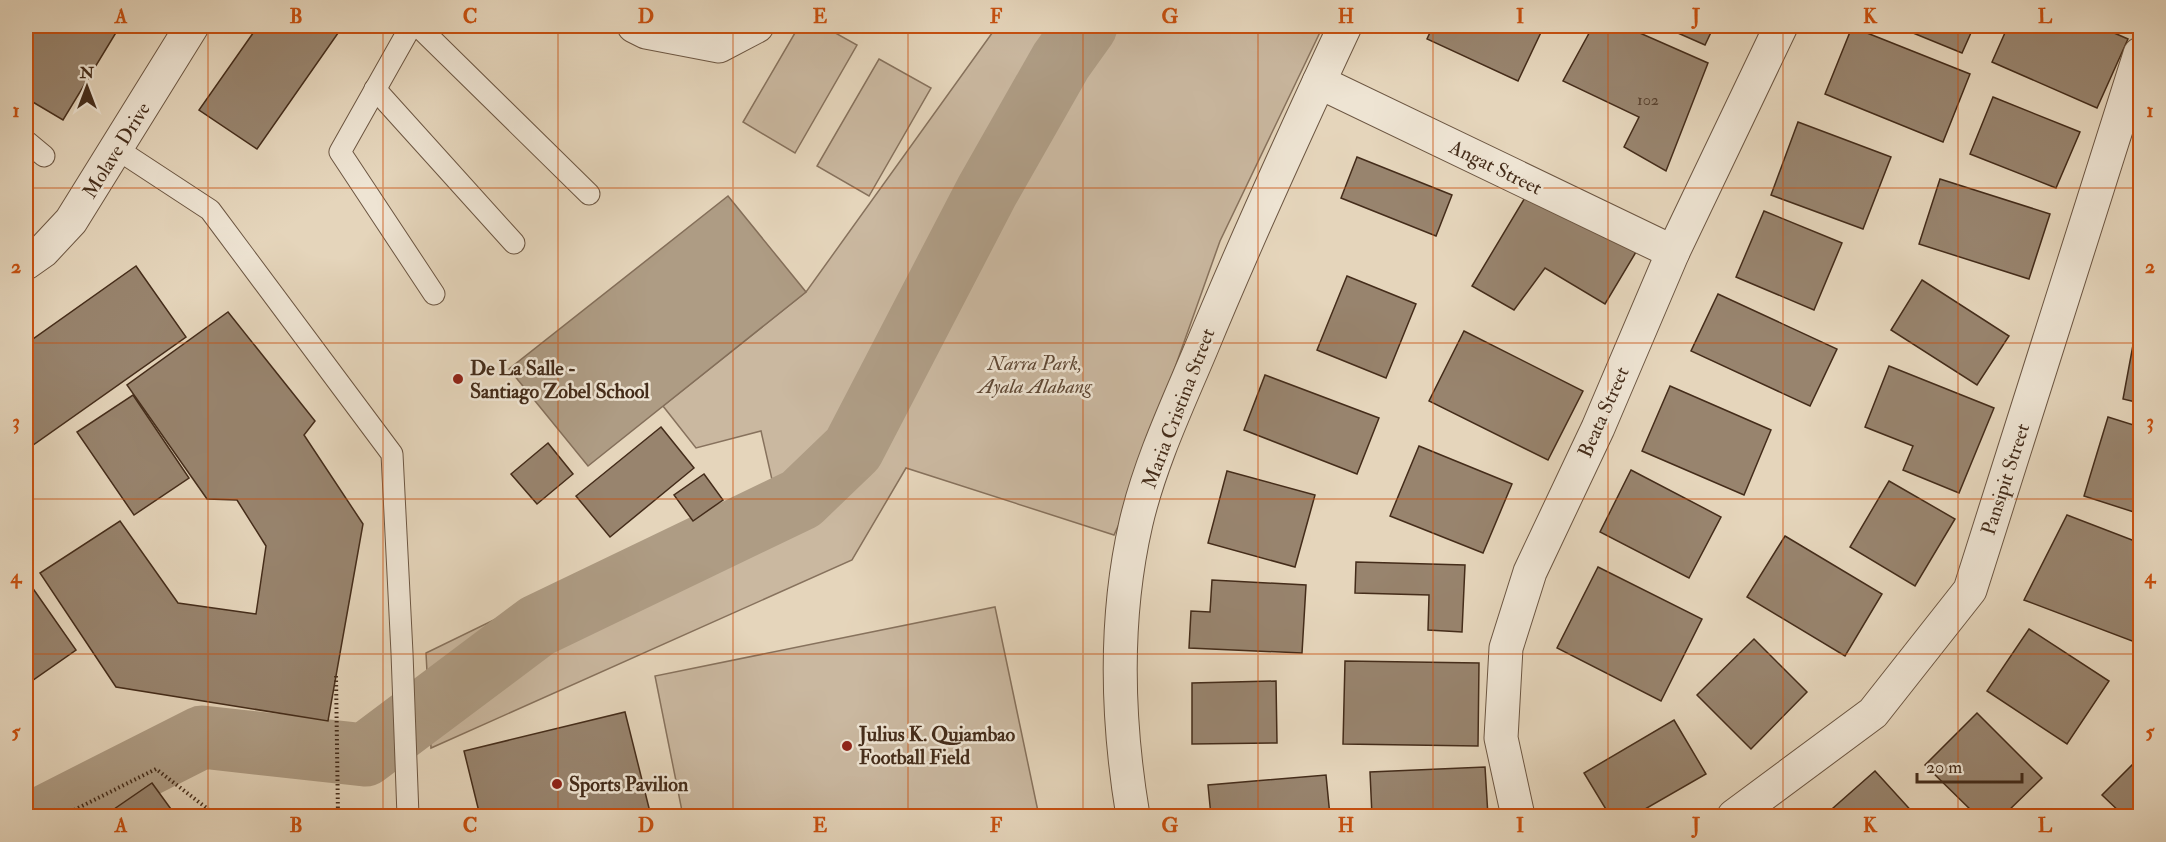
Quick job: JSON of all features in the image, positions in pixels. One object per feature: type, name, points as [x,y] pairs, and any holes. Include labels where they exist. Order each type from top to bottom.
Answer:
[{"type":"street","name":"Molave Drive","points":[[26,263],[43,251],[71,221],[192,26]]},
{"type":"street","points":[[634,26],[646,32],[719,46],[757,26]]},
{"type":"street","name":"Maria Cristina Street","points":[[1133,816],[1125,765],[1119,650],[1129,561],[1136,522],[1158,452],[1242,250],[1345,26]]},
{"type":"street","name":"Beata Street","points":[[1518,816],[1501,738],[1506,648],[1530,572],[1598,428],[1673,252],[1781,26]]},
{"type":"street","name":"Pansipit Street","points":[[1734,816],[1873,713],[1970,590],[2140,54]]},
{"type":"street","name":"Angat Street","points":[[1318,82],[1673,252]]},
{"type":"lane","points":[[411,26],[340,152],[434,294]]},
{"type":"lane","points":[[418,26],[589,194]]},
{"type":"lane","points":[[375,89],[514,243]]},
{"type":"lane","points":[[26,141],[44,156]]},
{"type":"lane","points":[[117,148],[210,210],[392,454],[408,811]]},
{"type":"path","points":[[336,676],[338,816]]},
{"type":"path","points":[[62,816],[156,769],[217,816]]},
{"type":"green space","points":[[799,26],[823,26],[857,45],[795,153],[743,122]]},
{"type":"green space","name":"Narra Park, Ayala Alabang","points":[[989,26],[1323,26],[1220,241],[1114,535],[906,468],[852,560],[431,748],[426,653],[773,484],[761,431],[696,448],[663,406],[806,292],[995,29]]},
{"type":"green space","points":[[879,59],[931,88],[869,196],[817,166]]},
{"type":"green space","name":"Julius K. Quiambao Football Field","points":[[995,607],[1039,816],[683,816],[655,676]]},
{"type":"shaded area","points":[[728,196],[806,292],[588,466],[509,369]]},
{"type":"building","points":[[26,26],[120,26],[63,120],[26,98]]},
{"type":"building","points":[[258,26],[343,26],[257,149],[199,110]]},
{"type":"building","points":[[1433,26],[1544,26],[1518,81],[1427,39]]},
{"type":"building","points":[[1593,26],[1624,26],[1708,63],[1666,171],[1624,147],[1639,117],[1563,81]]},
{"type":"building","points":[[1662,26],[1714,26],[1705,45]]},
{"type":"building","points":[[1896,26],[1974,26],[1962,53]]},
{"type":"building","points":[[2008,26],[2098,26],[2128,39],[2097,108],[1992,62]]},
{"type":"building","points":[[1852,27],[1970,74],[1943,142],[1825,94]]},
{"type":"building","points":[[1993,97],[2080,132],[2056,188],[1970,154]]},
{"type":"building","points":[[1798,122],[1891,157],[1863,229],[1771,195]]},
{"type":"building","points":[[1357,157],[1452,195],[1436,236],[1341,198]]},
{"type":"building","points":[[1940,179],[2050,214],[2029,279],[1919,244]]},
{"type":"building","points":[[1526,196],[1636,252],[1605,304],[1545,268],[1514,310],[1472,286]]},
{"type":"building","points":[[1764,211],[1842,243],[1814,310],[1736,277]]},
{"type":"building","points":[[136,266],[186,337],[26,450],[26,344]]},
{"type":"building","points":[[1347,276],[1416,304],[1386,378],[1317,350]]},
{"type":"building","points":[[1922,280],[2009,336],[1977,385],[1891,330]]},
{"type":"building","points":[[1718,294],[1837,349],[1810,406],[1691,351]]},
{"type":"building","points":[[228,312],[315,421],[304,435],[363,524],[328,721],[116,687],[40,573],[120,521],[178,603],[256,614],[266,546],[237,500],[207,499],[127,385]]},
{"type":"building","points":[[2138,318],[2140,318],[2140,403],[2123,399]]},
{"type":"building","points":[[1464,331],[1583,391],[1548,460],[1429,401]]},
{"type":"building","points":[[1889,366],[1994,408],[1959,493],[1903,470],[1913,446],[1865,427]]},
{"type":"building","points":[[1265,375],[1379,418],[1357,474],[1244,430]]},
{"type":"building","points":[[1670,386],[1771,430],[1744,495],[1642,451]]},
{"type":"building","points":[[133,395],[189,478],[134,515],[77,432]]},
{"type":"building","points":[[2108,417],[2140,427],[2140,514],[2084,496]]},
{"type":"building","points":[[661,427],[694,468],[610,537],[576,496]]},
{"type":"building","points":[[548,443],[573,474],[537,504],[511,474]]},
{"type":"building","points":[[1419,446],[1512,484],[1483,553],[1390,516]]},
{"type":"building","points":[[1631,470],[1721,517],[1689,578],[1600,532]]},
{"type":"building","points":[[1227,471],[1315,495],[1295,567],[1208,543]]},
{"type":"building","points":[[704,474],[723,500],[693,521],[674,495]]},
{"type":"building","points":[[1889,481],[1955,519],[1915,586],[1850,547]]},
{"type":"building","points":[[2067,515],[2140,543],[2140,644],[2024,600]]},
{"type":"building","points":[[1785,536],[1882,594],[1845,656],[1747,597]]},
{"type":"building","points":[[1356,562],[1465,565],[1462,632],[1428,630],[1429,595],[1355,593]]},
{"type":"building","points":[[1598,567],[1702,619],[1661,701],[1557,648]]},
{"type":"building","points":[[1212,580],[1306,585],[1302,653],[1189,648],[1191,611],[1210,612]]},
{"type":"building","points":[[26,581],[76,650],[26,685]]},
{"type":"building","points":[[2029,629],[2109,681],[2067,744],[1987,691]]},
{"type":"building","points":[[1754,639],[1807,692],[1751,749],[1697,695]]},
{"type":"building","points":[[1345,661],[1479,663],[1478,746],[1343,744]]},
{"type":"building","points":[[1276,681],[1277,743],[1192,744],[1192,683]]},
{"type":"building","name":"Sports Pavilion","points":[[625,712],[651,816],[480,816],[464,751]]},
{"type":"building","points":[[1977,713],[2042,778],[2003,816],[1977,816],[1925,765]]},
{"type":"building","points":[[1674,720],[1706,774],[1633,816],[1610,816],[1584,773]]},
{"type":"building","points":[[2140,757],[2140,816],[2124,816],[2102,795]]},
{"type":"building","points":[[1485,767],[1488,816],[1372,816],[1370,772]]},
{"type":"building","points":[[1875,771],[1916,816],[1824,816]]},
{"type":"building","points":[[1326,775],[1330,816],[1211,816],[1208,785]]},
{"type":"building","points":[[152,783],[176,816],[104,816]]},
{"type":"waterway","points":[[46,816],[202,737],[365,755],[537,626],[801,499],[853,449],[987,191],[1061,61],[1086,26]]},
{"type":"place","name":"De La Salle - Santiago Zobel School","points":[[458,379]]},
{"type":"place","name":"Julius K. Quiambao Football Field","points":[[847,746]]},
{"type":"place","name":"Sports Pavilion","points":[[557,784]]}]
